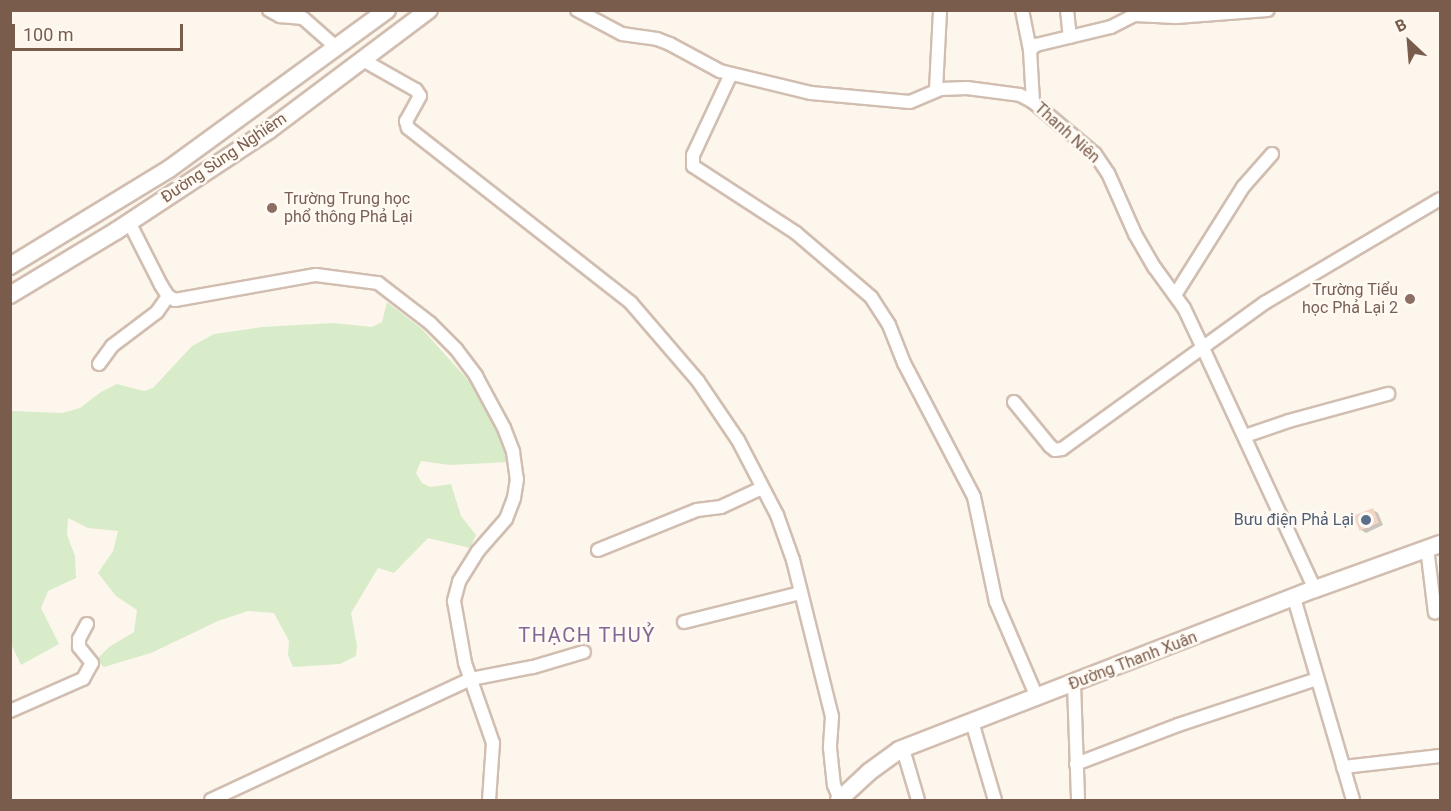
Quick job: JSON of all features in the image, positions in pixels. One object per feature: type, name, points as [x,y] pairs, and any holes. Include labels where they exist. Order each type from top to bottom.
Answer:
[{"type":"street","points":[[269,10],[280,16],[303,18],[337,48]]},
{"type":"street","name":"Đường Sùng Nghiêm","points":[[10,266],[169,169],[387,10]]},
{"type":"street","name":"Đường Sùng Nghiêm","points":[[10,295],[129,222],[269,130],[429,10]]},
{"type":"street","name":"Thanh Niên","points":[[577,10],[622,34],[657,39],[720,71],[811,93],[910,102],[936,90],[967,88],[1020,94],[1033,102],[1095,154],[1108,173],[1140,244],[1175,295],[1202,346],[1315,589]]},
{"type":"street","points":[[936,90],[940,10]]},
{"type":"street","points":[[1022,10],[1030,50],[1033,102]]},
{"type":"street","points":[[1067,10],[1070,37]]},
{"type":"street","points":[[1030,50],[1036,45],[1111,27],[1135,15],[1176,17],[1269,10]]},
{"type":"street","points":[[361,59],[416,90],[420,96],[406,121],[408,128],[631,303],[698,381],[738,440],[777,515],[800,593],[832,717],[830,747],[834,785],[840,800]]},
{"type":"street","points":[[731,74],[693,155],[693,166],[796,233],[875,303],[889,325],[904,363],[974,497],[996,602],[1038,697]]},
{"type":"street","points":[[1175,295],[1243,187],[1272,154]]},
{"type":"street","points":[[1014,402],[1050,446],[1055,450],[1062,449],[1266,302],[1440,199]]},
{"type":"street","points":[[129,222],[168,296],[175,300],[316,275],[378,282],[409,305],[456,349],[476,376],[504,428],[513,452],[517,479],[514,498],[506,519],[478,551],[459,582],[454,601],[465,663],[494,743],[489,801]]},
{"type":"street","points":[[99,364],[112,346],[158,312],[168,296]]},
{"type":"street","points":[[1245,436],[1288,421],[1388,394]]},
{"type":"street","points":[[598,550],[697,510],[721,507],[762,488]]},
{"type":"street","points":[[1434,546],[1435,613]]},
{"type":"street","name":"Đường Thanh Xuân","points":[[840,800],[869,772],[903,749],[1315,589],[1434,546]]},
{"type":"street","points":[[684,622],[800,593]]},
{"type":"street","points":[[1294,598],[1353,801]]},
{"type":"street","points":[[10,711],[83,679],[92,663],[80,647],[79,639],[87,624]]},
{"type":"street","points":[[211,801],[471,679],[533,667],[584,652]]},
{"type":"street","points":[[1076,764],[1179,725],[1317,679]]},
{"type":"street","points":[[1074,684],[1078,801]]},
{"type":"street","points":[[972,722],[995,801]]},
{"type":"street","points":[[903,749],[918,801]]},
{"type":"street","points":[[1343,767],[1440,756]]},
{"type":"green space","points":[[387,302],[422,329],[478,391],[501,429],[510,462],[450,465],[421,461],[416,473],[422,483],[430,487],[451,484],[461,516],[476,535],[470,548],[428,538],[394,573],[378,568],[351,613],[357,646],[356,656],[340,664],[293,667],[288,655],[289,641],[274,613],[248,611],[218,621],[151,653],[104,667],[96,660],[109,647],[134,632],[137,610],[116,596],[98,573],[113,551],[118,531],[88,528],[68,518],[67,535],[75,556],[76,578],[48,591],[41,608],[59,644],[21,665],[11,644],[11,411],[63,413],[80,408],[101,392],[117,384],[144,391],[153,388],[192,346],[214,334],[262,327],[334,323],[372,327],[382,322]]},
{"type":"building","name":"Bưu điện Phả Lại","points":[[1373,508],[1379,523],[1360,531],[1354,516]]},
{"type":"place","name":"Trường Trung học phổ thông Phả Lại","points":[[272,208]]},
{"type":"place","name":"Trường Tiểu học Phả Lại 2","points":[[1410,299]]},
{"type":"place","name":"Bưu điện Phả Lại","points":[[1366,520]]},
{"type":"district","name":"THẠCH THUỶ","points":[[587,635]]}]
